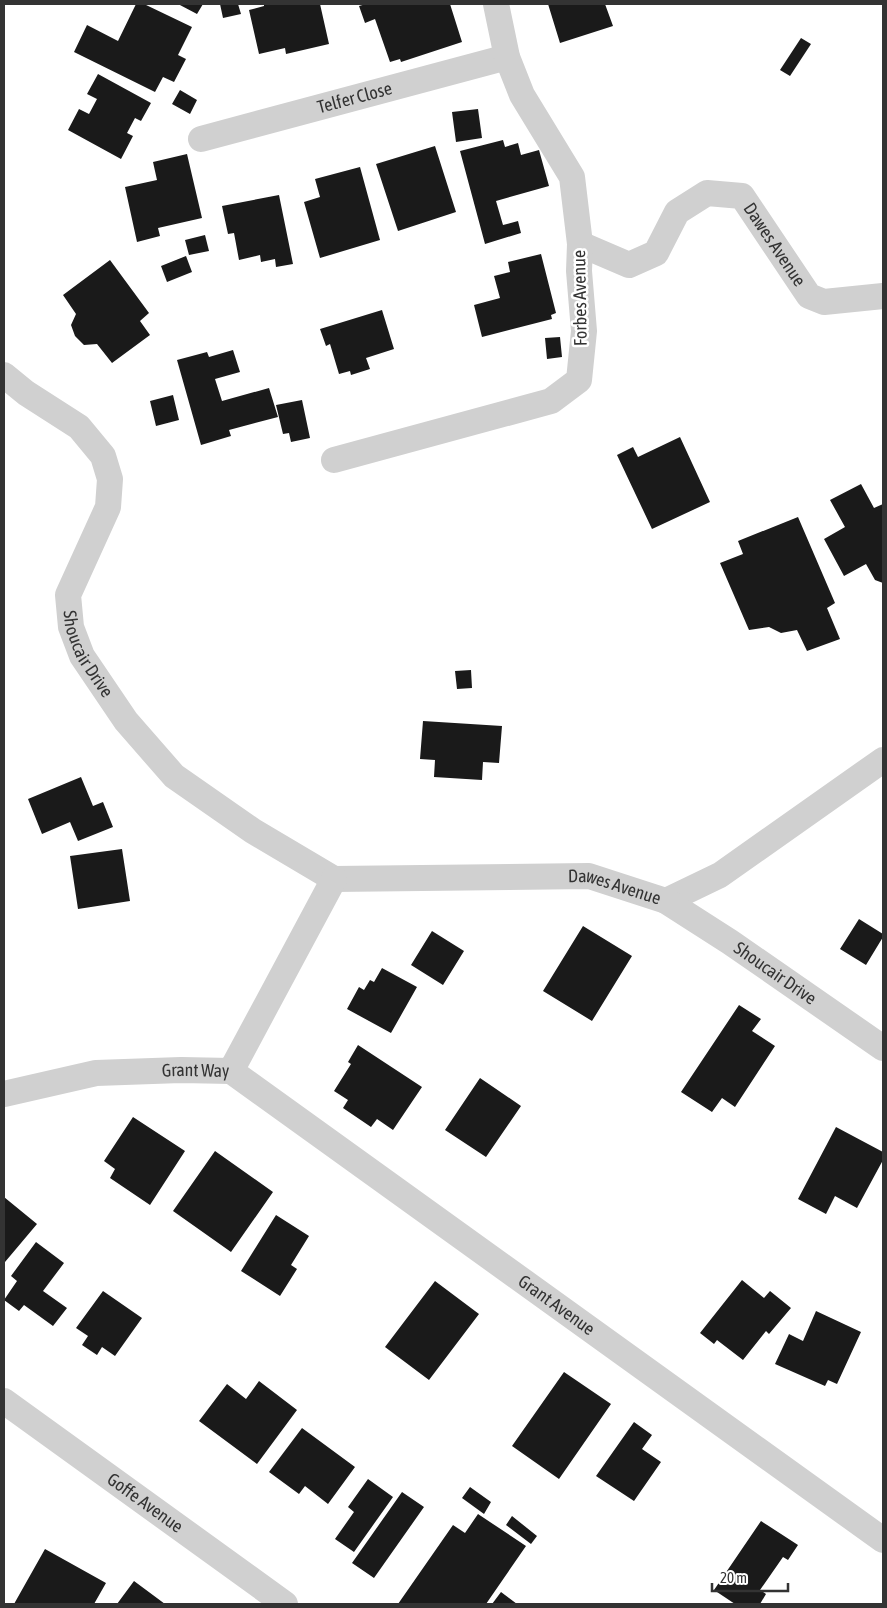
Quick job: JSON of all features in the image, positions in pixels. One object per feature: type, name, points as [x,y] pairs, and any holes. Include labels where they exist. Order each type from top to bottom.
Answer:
[{"type":"street","name":"Forbes Avenue","points":[[334,460],[551,401],[579,380],[584,331],[579,272],[580,244],[572,177],[522,95],[507,57],[496,4]]},
{"type":"street","name":"Telfer Close","points":[[200,139],[507,57]]},
{"type":"street","name":"Dawes Avenue","points":[[580,244],[629,266],[656,253],[677,212],[707,194],[742,196],[809,296],[824,302],[883,296]]},
{"type":"street","name":"Shoucair Drive","points":[[4,375],[26,393],[79,427],[103,456],[110,479],[108,507],[68,595],[71,627],[82,656],[126,721],[174,776],[253,831],[334,879]]},
{"type":"street","name":"Dawes Avenue","points":[[334,879],[589,876],[666,901],[720,875],[883,760]]},
{"type":"street","name":"Grant Way","points":[[4,1094],[96,1073],[181,1070],[231,1071],[334,879]]},
{"type":"street","name":"Shoucair Drive","points":[[666,901],[730,942],[883,1048]]},
{"type":"street","name":"Grant Avenue","points":[[231,1071],[883,1540]]},
{"type":"street","name":"Goffe Avenue","points":[[4,1401],[285,1604]]},
{"type":"building","points":[[136,4],[144,4],[192,27],[178,55],[186,59],[174,82],[163,77],[155,92],[74,52],[87,25],[118,41]]},
{"type":"building","points":[[178,4],[203,4],[197,14]]},
{"type":"building","points":[[220,4],[238,4],[241,14],[223,18]]},
{"type":"building","points":[[264,4],[320,4],[329,44],[286,54],[285,48],[259,54],[249,10],[264,6]]},
{"type":"building","points":[[366,4],[450,4],[462,42],[401,62],[400,59],[390,62],[375,19],[365,23],[359,6]]},
{"type":"building","points":[[548,4],[605,4],[613,26],[560,43]]},
{"type":"building","points":[[801,38],[811,44],[790,76],[780,70]]},
{"type":"building","points":[[98,74],[151,103],[141,121],[135,118],[127,133],[133,136],[121,159],[68,130],[79,109],[89,114],[97,99],[87,94]]},
{"type":"building","points":[[180,90],[197,100],[190,114],[172,104]]},
{"type":"building","points":[[478,109],[482,138],[456,142],[452,112]]},
{"type":"building","points":[[503,140],[505,147],[518,143],[521,155],[539,150],[549,186],[496,201],[503,225],[518,221],[521,233],[485,244],[460,151]]},
{"type":"building","points":[[435,146],[456,212],[398,231],[376,164]]},
{"type":"building","points":[[187,154],[202,218],[158,228],[160,236],[137,242],[125,187],[157,180],[153,162]]},
{"type":"building","points":[[360,167],[380,240],[320,258],[304,202],[320,197],[315,179]]},
{"type":"building","points":[[279,195],[293,264],[276,267],[275,259],[261,262],[260,255],[239,260],[234,233],[228,234],[222,206]]},
{"type":"building","points":[[205,235],[209,251],[189,255],[185,240]]},
{"type":"building","points":[[541,254],[556,313],[551,315],[552,319],[482,337],[474,305],[500,298],[494,276],[510,272],[508,262]]},
{"type":"building","points":[[186,256],[192,272],[167,282],[161,266]]},
{"type":"building","points":[[110,260],[149,313],[140,321],[150,335],[112,363],[97,344],[84,345],[75,336],[71,325],[76,314],[63,295]]},
{"type":"building","points":[[382,310],[394,349],[366,358],[370,369],[351,375],[350,371],[339,374],[330,344],[326,346],[320,329]]},
{"type":"building","points":[[560,337],[562,357],[547,359],[545,338]]},
{"type":"building","points":[[233,350],[240,372],[215,379],[222,401],[269,388],[278,417],[229,430],[231,436],[201,445],[177,360],[207,352],[209,357]]},
{"type":"building","points":[[173,395],[179,420],[156,426],[150,401]]},
{"type":"building","points":[[302,400],[310,438],[291,442],[289,433],[283,434],[276,405]]},
{"type":"building","points":[[680,437],[710,502],[652,529],[617,455],[633,447],[638,457]]},
{"type":"building","points":[[861,484],[874,508],[883,504],[883,583],[875,580],[866,564],[844,576],[824,539],[845,527],[830,500]]},
{"type":"building","points":[[798,517],[835,603],[827,608],[840,639],[807,651],[797,630],[781,633],[769,627],[749,630],[720,563],[743,554],[738,541]]},
{"type":"building","points":[[471,670],[472,688],[457,689],[455,671]]},
{"type":"building","points":[[423,721],[502,726],[499,763],[483,762],[482,780],[434,777],[435,760],[420,759]]},
{"type":"building","points":[[81,777],[93,806],[103,802],[113,827],[78,841],[70,822],[42,834],[28,799]]},
{"type":"building","points":[[122,849],[130,901],[78,909],[70,856]]},
{"type":"building","points":[[859,919],[883,934],[866,965],[840,949]]},
{"type":"building","points":[[583,926],[632,956],[592,1021],[543,991]]},
{"type":"building","points":[[432,931],[464,951],[443,985],[411,965]]},
{"type":"building","points":[[382,968],[417,987],[391,1033],[347,1009],[359,987],[364,990],[370,980],[374,982]]},
{"type":"building","points":[[739,1005],[761,1019],[752,1031],[775,1046],[735,1107],[722,1098],[712,1112],[681,1092]]},
{"type":"building","points":[[358,1045],[422,1087],[393,1130],[377,1119],[371,1127],[343,1108],[348,1100],[334,1091],[351,1064],[348,1062]]},
{"type":"building","points":[[480,1078],[521,1106],[486,1157],[445,1130]]},
{"type":"building","points":[[133,1117],[185,1151],[150,1205],[110,1178],[115,1169],[104,1161]]},
{"type":"building","points":[[836,1127],[883,1152],[883,1160],[857,1208],[835,1196],[826,1214],[798,1199]]},
{"type":"building","points":[[215,1151],[273,1192],[231,1252],[173,1211]]},
{"type":"building","points":[[4,1197],[37,1224],[5,1262],[4,1261]]},
{"type":"building","points":[[276,1215],[309,1236],[291,1265],[297,1269],[280,1296],[241,1271]]},
{"type":"building","points":[[36,1242],[64,1263],[43,1291],[67,1308],[53,1326],[24,1305],[19,1311],[4,1300],[17,1281],[11,1276]]},
{"type":"building","points":[[742,1280],[764,1298],[770,1291],[791,1308],[769,1334],[766,1331],[743,1360],[717,1340],[714,1344],[700,1333]]},
{"type":"building","points":[[435,1281],[479,1314],[429,1380],[385,1347]]},
{"type":"building","points":[[103,1291],[142,1318],[115,1356],[102,1347],[97,1355],[82,1345],[88,1336],[76,1328]]},
{"type":"building","points":[[816,1311],[861,1332],[837,1384],[828,1380],[825,1386],[775,1364],[789,1334],[803,1341]]},
{"type":"building","points":[[564,1372],[611,1404],[559,1479],[512,1446]]},
{"type":"building","points":[[259,1381],[297,1410],[257,1464],[199,1421],[227,1384],[246,1399]]},
{"type":"building","points":[[634,1422],[652,1435],[642,1449],[661,1462],[634,1501],[596,1476]]},
{"type":"building","points":[[302,1428],[355,1467],[328,1504],[305,1486],[299,1494],[269,1472]]},
{"type":"building","points":[[368,1479],[393,1497],[354,1552],[335,1539],[354,1512],[348,1507]]},
{"type":"building","points":[[470,1487],[491,1502],[484,1514],[462,1498]]},
{"type":"building","points":[[402,1492],[424,1507],[374,1578],[352,1563]]},
{"type":"building","points":[[478,1514],[526,1546],[486,1604],[398,1604],[453,1525],[465,1533]]},
{"type":"building","points":[[512,1516],[537,1536],[531,1544],[506,1525]]},
{"type":"building","points":[[761,1521],[798,1545],[788,1560],[783,1557],[760,1590],[766,1594],[760,1604],[735,1604],[714,1590]]},
{"type":"building","points":[[45,1549],[106,1583],[94,1604],[14,1604]]},
{"type":"building","points":[[134,1581],[165,1604],[117,1604]]},
{"type":"building","points":[[501,1592],[517,1604],[492,1604]]}]
